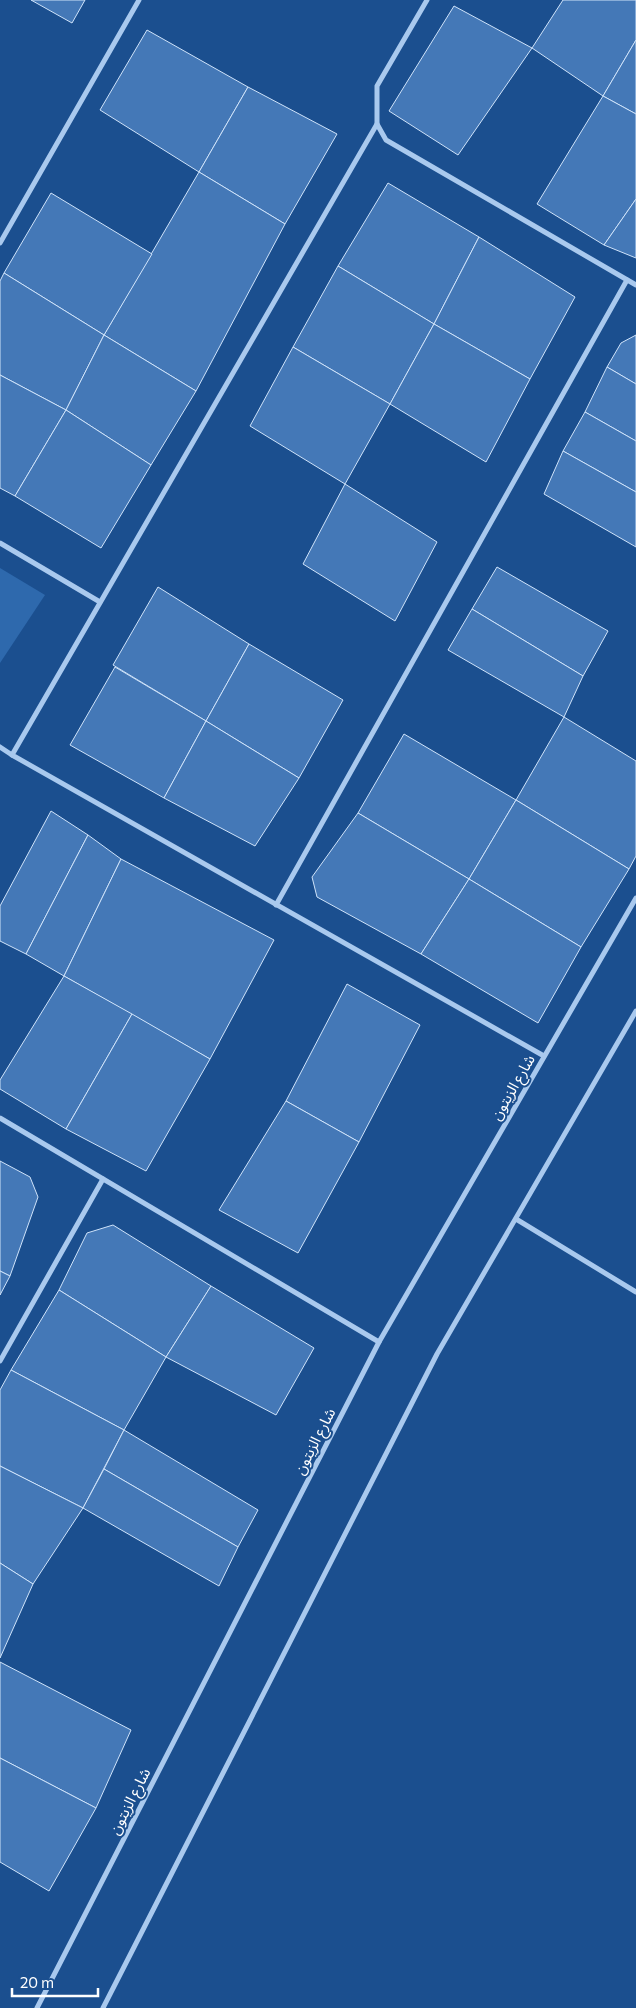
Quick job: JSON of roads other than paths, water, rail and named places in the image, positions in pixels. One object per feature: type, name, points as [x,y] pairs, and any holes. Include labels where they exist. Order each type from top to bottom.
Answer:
[{"type":"street","points":[[0,243],[139,0]]},
{"type":"street","points":[[427,0],[377,86],[377,124],[386,140],[636,285]]},
{"type":"street","points":[[12,755],[377,124]]},
{"type":"street","points":[[276,905],[627,280]]},
{"type":"street","points":[[0,543],[100,602]]},
{"type":"street","points":[[0,747],[544,1056]]},
{"type":"street","name":"شارع الزيتون","points":[[37,2008],[379,1342],[636,898]]},
{"type":"street","points":[[103,2008],[437,1354],[636,1011]]},
{"type":"street","points":[[0,1118],[379,1342]]},
{"type":"street","points":[[0,1361],[103,1179]]},
{"type":"street","points":[[516,1219],[636,1292]]}]
